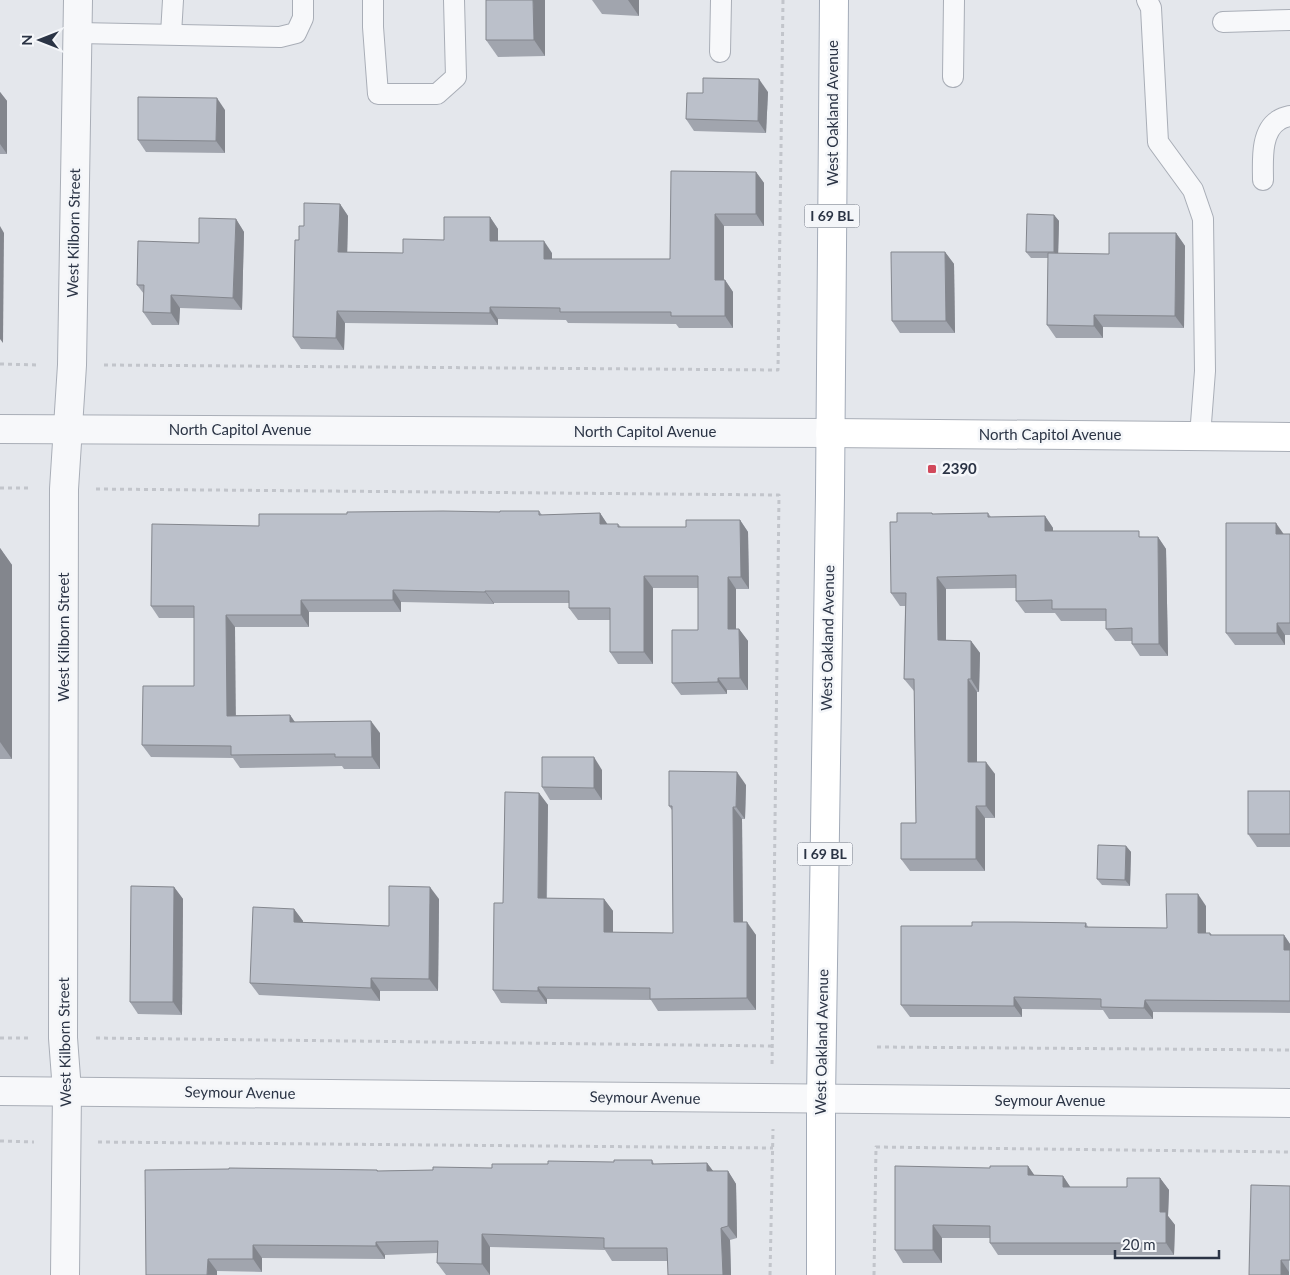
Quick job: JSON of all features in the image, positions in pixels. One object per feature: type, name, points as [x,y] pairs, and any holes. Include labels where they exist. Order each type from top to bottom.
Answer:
[{"type":"main road","name":"West Oakland Avenue","points":[[820,1275],[834,0]]},
{"type":"main road","name":"North Capitol Avenue","points":[[830,433],[1290,437]]},
{"type":"street","name":"West Kilborn Street","points":[[65,1275],[67,1091],[63,1038],[64,489],[72,364],[78,0]]},
{"type":"street","name":"North Capitol Avenue","points":[[0,429],[830,433]]},
{"type":"street","name":"Seymour Avenue","points":[[0,1091],[1290,1103]]},
{"type":"lane","points":[[171,34],[173,0]]},
{"type":"lane","points":[[78,33],[280,37],[296,34],[303,18],[303,0]]},
{"type":"lane","points":[[373,0],[378,94],[437,94],[456,77],[454,0]]},
{"type":"lane","points":[[720,52],[721,0]]},
{"type":"lane","points":[[953,77],[954,0]]},
{"type":"lane","points":[[1147,0],[1152,8],[1158,142],[1193,190],[1203,219],[1205,371],[1200,436]]},
{"type":"lane","points":[[1223,22],[1290,20]]},
{"type":"lane","points":[[1263,180],[1264,151],[1268,134],[1277,121],[1290,116]]},
{"type":"path","points":[[0,364],[778,370],[783,0]]},
{"type":"path","points":[[0,488],[779,495],[772,1046],[773,1148],[770,1275]]},
{"type":"path","points":[[0,1038],[772,1046]]},
{"type":"path","points":[[877,1047],[1290,1050]]},
{"type":"path","points":[[0,1141],[773,1148]]},
{"type":"path","points":[[874,1275],[876,1147],[1290,1152]]},
{"type":"building","points":[[486,0],[533,0],[534,40],[486,40]]},
{"type":"building","points":[[703,78],[759,79],[758,121],[686,119],[687,93],[703,93]]},
{"type":"building","points":[[138,97],[217,98],[216,141],[138,140]]},
{"type":"building","points":[[671,171],[756,172],[756,214],[715,214],[715,280],[725,280],[725,316],[671,316],[671,312],[560,312],[560,308],[490,307],[490,313],[337,311],[336,338],[293,337],[295,240],[299,240],[299,226],[304,226],[304,203],[340,204],[338,252],[403,253],[403,239],[444,240],[444,217],[490,217],[490,241],[544,241],[544,259],[670,259]]},
{"type":"building","points":[[1027,214],[1054,215],[1054,252],[1026,252]]},
{"type":"building","points":[[199,218],[236,219],[233,298],[171,295],[171,313],[143,312],[144,285],[137,285],[138,241],[199,243]]},
{"type":"building","points":[[1109,233],[1176,233],[1175,316],[1094,315],[1094,326],[1047,325],[1048,253],[1109,254]]},
{"type":"building","points":[[891,252],[945,252],[946,321],[892,321]]},
{"type":"building","points":[[539,511],[539,515],[600,513],[600,524],[618,524],[618,527],[686,527],[686,520],[740,520],[741,577],[728,577],[728,629],[739,629],[740,678],[718,678],[718,682],[672,683],[672,630],[698,630],[698,576],[644,576],[644,652],[610,652],[610,608],[569,608],[569,591],[393,590],[393,600],[301,600],[301,615],[226,615],[227,716],[290,715],[290,722],[371,721],[372,757],[335,757],[335,754],[231,755],[231,746],[142,745],[143,686],[194,686],[194,606],[151,606],[152,524],[259,526],[259,514]]},
{"type":"building","points":[[897,513],[988,513],[988,517],[1045,516],[1045,531],[1139,531],[1139,537],[1158,537],[1159,644],[1132,644],[1132,628],[1106,629],[1106,609],[1052,609],[1052,600],[1016,601],[1016,575],[937,577],[938,640],[971,641],[971,679],[968,679],[968,762],[986,762],[986,806],[976,806],[976,859],[901,859],[901,823],[916,823],[914,679],[904,679],[906,593],[891,593],[890,522],[897,522]]},
{"type":"building","points":[[1226,523],[1276,523],[1276,534],[1290,534],[1290,623],[1277,623],[1277,633],[1226,633]]},
{"type":"building","points":[[542,757],[594,757],[594,788],[542,787]]},
{"type":"building","points":[[669,771],[737,772],[736,807],[733,807],[734,922],[747,922],[747,998],[650,999],[650,988],[538,987],[538,991],[493,990],[494,903],[503,903],[505,792],[539,793],[538,898],[604,899],[604,932],[673,933],[672,806],[669,806]]},
{"type":"building","points":[[1248,791],[1290,791],[1290,834],[1248,834]]},
{"type":"building","points":[[1098,845],[1126,846],[1125,880],[1097,879]]},
{"type":"building","points":[[131,886],[174,887],[173,1002],[130,1002]]},
{"type":"building","points":[[389,886],[430,887],[429,979],[371,978],[371,988],[250,983],[253,907],[294,909],[294,922],[389,926]]},
{"type":"building","points":[[1166,894],[1198,894],[1198,933],[1210,933],[1210,935],[1284,935],[1284,950],[1290,950],[1290,1001],[1145,1000],[1144,1008],[1101,1007],[1101,999],[1014,997],[1014,1006],[901,1005],[901,926],[972,926],[972,922],[1014,922],[1086,923],[1085,927],[1167,928]]},
{"type":"building","points":[[614,1160],[652,1160],[652,1164],[707,1163],[707,1171],[728,1171],[728,1226],[721,1228],[723,1275],[668,1275],[667,1248],[604,1248],[604,1238],[482,1234],[482,1264],[437,1263],[438,1241],[376,1242],[376,1246],[253,1245],[253,1259],[208,1259],[207,1275],[146,1275],[145,1170],[229,1168],[377,1171],[433,1170],[433,1167],[492,1168],[492,1164],[548,1164],[548,1161],[614,1162]]},
{"type":"building","points":[[895,1166],[990,1168],[990,1166],[1028,1166],[1028,1175],[1063,1176],[1063,1187],[1127,1187],[1127,1178],[1160,1178],[1160,1212],[1166,1212],[1166,1243],[990,1243],[990,1226],[933,1225],[933,1250],[895,1250]]},
{"type":"building","points":[[1251,1185],[1290,1186],[1290,1260],[1281,1260],[1281,1275],[1249,1275]]},
{"type":"place","name":"2390","points":[[932,469]]}]
